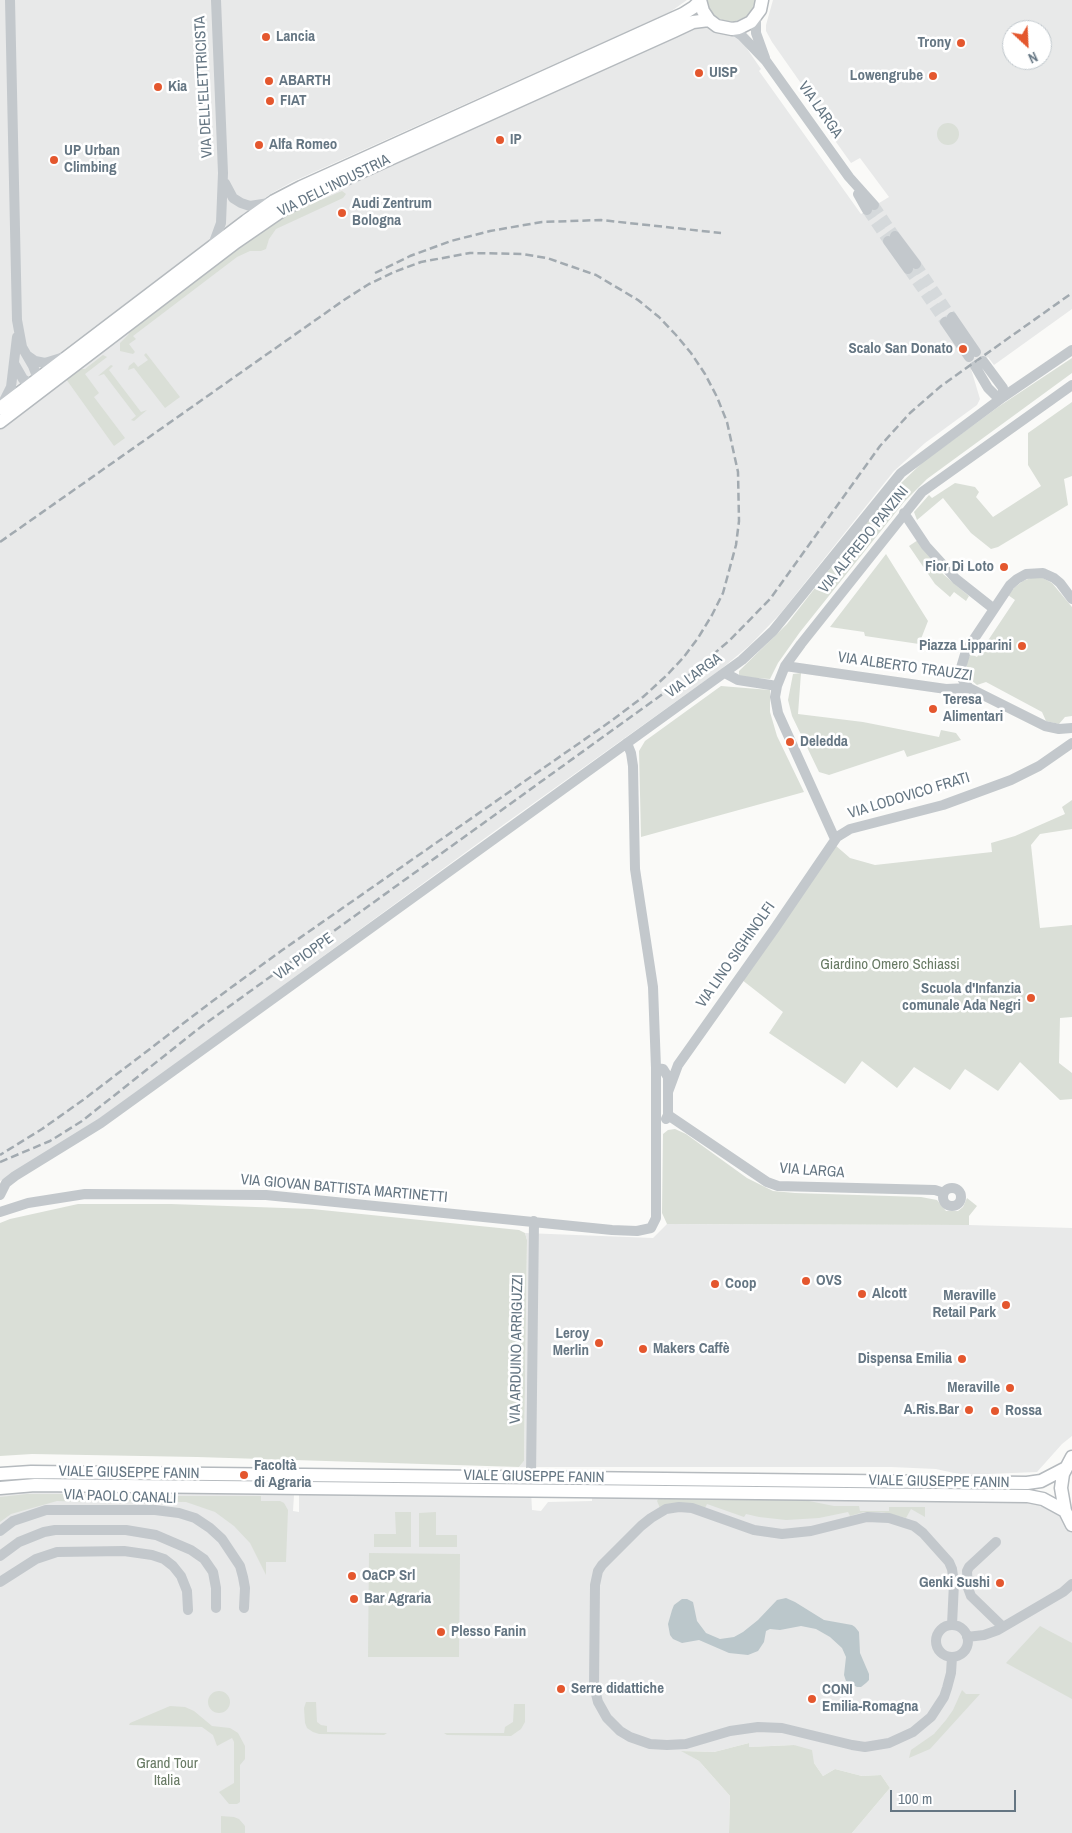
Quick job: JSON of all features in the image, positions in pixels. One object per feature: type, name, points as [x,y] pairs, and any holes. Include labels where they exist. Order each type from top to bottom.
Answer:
[{"type":"main road","points":[[700,0],[703,11],[709,20],[722,28],[732,29],[745,26],[756,16],[760,10],[762,0]]},
{"type":"main road","name":"VIA DELL'INDUSTRIA","points":[[0,422],[71,354],[274,201],[683,14],[694,7],[700,0]]},
{"type":"main road","name":"VIA DELL'INDUSTRIA","points":[[0,408],[37,385],[251,231],[299,201],[680,28],[698,21],[709,20]]},
{"type":"main road","points":[[1072,1457],[1066,1468],[1061,1488],[1065,1511],[1072,1525]]},
{"type":"main road","name":"VIALE GIUSEPPE FANIN","points":[[0,1488],[35,1485],[531,1477],[1032,1483],[1046,1479],[1066,1468]]},
{"type":"main road","name":"VIALE GIUSEPPE FANIN","points":[[0,1474],[31,1472],[299,1482],[1028,1496],[1043,1499],[1065,1511]]},
{"type":"street","points":[[0,408],[11,387],[17,331],[10,79],[10,0]]},
{"type":"street","name":"VIA DELL'ELETTRICISTA","points":[[212,246],[219,234],[221,223],[223,173],[216,0]]},
{"type":"street","name":"VIA LARGA","points":[[756,16],[756,33],[766,61]]},
{"type":"street","name":"VIA LARGA","points":[[732,29],[742,36],[766,61],[870,208]]},
{"type":"street","name":"VIA DELL'ELETTRICISTA","points":[[223,173],[229,193],[236,201],[250,206],[258,206],[274,201]]},
{"type":"street","points":[[891,238],[912,267]]},
{"type":"street","points":[[948,319],[973,354]]},
{"type":"street","points":[[17,331],[24,352],[33,366],[37,385]]},
{"type":"street","name":"VIA LARGA","points":[[627,742],[750,654],[773,630],[901,473],[1002,397],[1072,350]]},
{"type":"street","points":[[24,352],[35,360],[45,363],[71,354]]},
{"type":"street","points":[[14,362],[20,375],[37,385]]},
{"type":"street","points":[[979,364],[1002,388],[1002,397]]},
{"type":"street","name":"VIA ALFREDO PANZINI","points":[[835,839],[776,706],[777,686],[785,666],[904,513],[927,488],[1072,384]]},
{"type":"street","points":[[904,513],[926,546],[956,579],[994,609]]},
{"type":"street","points":[[969,688],[963,680],[960,671],[962,661],[966,651],[1010,585],[1026,574],[1036,572],[1054,578],[1072,599]]},
{"type":"street","name":"VIA ALBERTO TRAUZZI","points":[[785,666],[946,689],[969,688],[1045,726],[1072,728]]},
{"type":"street","points":[[725,673],[738,680],[777,686]]},
{"type":"street","points":[[627,742],[633,766],[635,869],[653,987],[657,1125],[666,1120],[668,1114],[668,1077],[663,1069],[656,1068]]},
{"type":"street","name":"VIA PIOPPE","points":[[0,1195],[6,1184],[14,1176],[101,1123],[627,742]]},
{"type":"street","name":"VIA LODOVICO FRATI","points":[[835,839],[850,829],[943,805],[1017,777],[1039,766],[1072,742]]},
{"type":"street","name":"VIA LINO SIGHINOLFI","points":[[668,1092],[678,1065],[775,928],[835,839]]},
{"type":"street","name":"VIA LARGA","points":[[668,1114],[767,1182],[778,1186],[935,1190],[944,1193]]},
{"type":"street","name":"VIA GIOVAN BATTISTA MARTINETTI","points":[[0,1212],[36,1202],[85,1194],[266,1195],[637,1231],[648,1229],[655,1224],[657,1125]]},
{"type":"street","name":"VIA ARDUINO ARRIGUZZI","points":[[531,1477],[534,1221]]},
{"type":"street","points":[[952,1625],[954,1583],[949,1562],[923,1533],[902,1521],[890,1518],[867,1517],[806,1532],[782,1534],[754,1530],[692,1508],[666,1509],[641,1526],[602,1565],[598,1571],[595,1585],[594,1686],[598,1702],[607,1718],[620,1731],[630,1737],[650,1744],[686,1744],[730,1731],[758,1727],[782,1728],[865,1747],[890,1744],[924,1725],[935,1712],[944,1697],[949,1680],[952,1657]]},
{"type":"street","name":"VIA PAOLO CANALI","points":[[0,1531],[13,1521],[46,1510],[155,1510],[179,1513],[195,1518],[222,1539],[240,1566],[245,1588],[244,1608]]},
{"type":"street","points":[[0,1556],[31,1536],[49,1531],[126,1530],[156,1535],[191,1550],[204,1559],[214,1572],[216,1608]]},
{"type":"street","points":[[996,1542],[969,1567],[967,1572],[968,1588],[971,1596],[1003,1627]]},
{"type":"street","points":[[0,1582],[36,1559],[57,1552],[124,1551],[152,1554],[168,1562],[181,1576],[188,1592],[188,1610]]},
{"type":"street","points":[[968,1637],[984,1635],[1003,1627],[1063,1592],[1072,1584]]},
{"type":"street","points":[[947,1625],[962,1628],[968,1637],[965,1651],[952,1657],[942,1654],[936,1642],[939,1632],[947,1625]]},
{"type":"shaded area","points":[[0,0],[687,0],[670,12],[292,182],[272,193],[0,398]]},
{"type":"shaded area","points":[[773,0],[1072,0],[1072,309],[994,365],[988,357],[971,369],[980,399],[977,405],[925,443],[894,471],[780,614],[750,645],[720,670],[503,825],[81,1133],[0,1181],[0,429],[237,248],[298,207],[694,28],[705,27],[734,35],[741,40],[761,69],[759,71],[861,214],[889,197],[860,158],[851,163],[826,128],[826,119],[766,31]]},
{"type":"shaded area","points":[[667,1224],[969,1225],[1072,1228],[1072,1436],[1062,1444],[1037,1472],[963,1475],[936,1469],[891,1467],[519,1467],[524,1461],[527,1240],[525,1233],[653,1238]]},
{"type":"shaded area","points":[[592,1487],[1043,1499],[1072,1525],[1072,1833],[852,1833],[890,1788],[881,1775],[862,1776],[835,1769],[823,1776],[814,1763],[794,1745],[749,1747],[749,1743],[714,1752],[682,1751],[699,1761],[730,1796],[729,1833],[0,1833],[0,1494],[31,1490],[294,1495],[293,1511],[299,1512],[299,1488],[531,1490],[532,1510],[541,1511],[548,1502],[592,1501]]},
{"type":"shaded area","points":[[786,1598],[824,1620],[855,1627],[859,1632],[860,1653],[869,1674],[869,1680],[866,1683],[861,1687],[857,1687],[846,1681],[844,1675],[846,1657],[842,1648],[830,1637],[816,1629],[801,1626],[780,1630],[770,1629],[766,1631],[764,1642],[758,1651],[748,1655],[729,1653],[699,1640],[682,1643],[673,1639],[670,1635],[668,1624],[672,1610],[674,1605],[682,1599],[693,1602],[697,1621],[706,1633],[720,1639],[734,1637],[743,1632],[758,1620],[777,1600]]},
{"type":"green space","points":[[707,0],[755,0],[753,8],[747,16],[734,22],[724,21],[715,16],[709,8]]},
{"type":"green space","points":[[948,123],[956,126],[959,134],[956,142],[948,145],[940,142],[937,134],[940,126]]},
{"type":"green space","points":[[342,191],[346,194],[343,198],[276,229],[269,239],[266,249],[250,251],[237,257],[133,336],[136,339],[129,344],[135,352],[133,354],[120,351],[120,343],[133,328],[237,248],[280,218],[317,199],[321,200]]},
{"type":"green space","points":[[146,353],[180,397],[165,408],[134,368],[128,370],[129,366],[134,362],[138,367],[148,360],[144,355]]},
{"type":"green space","points":[[103,355],[107,357],[85,374],[99,393],[94,397],[125,438],[114,446],[66,379],[80,369],[85,369]]},
{"type":"green space","points":[[1072,358],[1072,373],[927,479],[904,502],[800,632],[778,663],[770,679],[741,677],[739,675],[739,671],[787,624],[874,512],[923,462],[998,407]]},
{"type":"green space","points":[[111,365],[113,366],[109,370],[141,412],[147,410],[134,421],[131,420],[136,416],[104,374],[98,376]]},
{"type":"green space","points":[[1072,402],[1072,476],[1064,479],[1068,505],[998,547],[991,549],[971,533],[943,498],[917,520],[914,512],[929,495],[932,498],[955,483],[975,487],[979,492],[976,497],[993,517],[1041,486],[1028,465],[1028,433]]},
{"type":"green space","points":[[918,540],[943,574],[969,596],[966,601],[954,592],[950,597],[935,584],[909,546]]},
{"type":"green space","points":[[886,554],[928,621],[919,644],[865,636],[864,632],[830,627]]},
{"type":"green space","name":"Piazza Lipparini","points":[[1033,577],[1043,578],[1052,583],[1072,607],[1072,716],[1065,717],[1059,724],[1046,721],[1042,712],[986,682],[977,685],[970,679],[967,673],[967,660],[971,654],[977,657],[1015,600],[1008,595],[1023,581]]},
{"type":"green space","points":[[801,673],[798,714],[863,722],[939,737],[941,730],[956,733],[961,740],[907,757],[904,750],[829,775],[819,772],[792,716],[788,700],[793,674]]},
{"type":"green space","points":[[721,686],[770,690],[770,712],[777,736],[804,792],[641,837],[639,751],[645,741]]},
{"type":"green space","name":"Giardino Omero Schiassi","points":[[1072,800],[1072,829],[1040,834],[1031,845],[1040,928],[1072,925],[1072,1017],[1060,1018],[1059,1063],[1072,1073],[1072,1099],[1060,1100],[1020,1062],[998,1091],[965,1069],[950,1090],[914,1067],[897,1088],[862,1061],[845,1084],[769,1033],[783,1012],[737,976],[835,845],[850,858],[875,865],[992,852],[991,843],[1015,836],[1065,814],[1062,807]]},
{"type":"green space","points":[[675,1129],[686,1134],[747,1178],[773,1191],[921,1197],[937,1200],[946,1211],[958,1211],[963,1207],[967,1198],[977,1206],[969,1216],[969,1225],[667,1224],[662,1213],[663,1134],[668,1130]]},
{"type":"green space","points":[[78,1204],[171,1204],[312,1209],[519,1230],[525,1233],[527,1240],[524,1461],[519,1467],[197,1457],[32,1454],[0,1456],[0,1223],[10,1219]]},
{"type":"green space","points":[[27,1494],[91,1494],[90,1502],[57,1501],[11,1514],[0,1522],[0,1497]]},
{"type":"green space","points":[[96,1496],[261,1496],[261,1501],[280,1501],[284,1503],[288,1510],[286,1562],[266,1562],[266,1575],[250,1543],[234,1526],[215,1512],[186,1502],[95,1501]]},
{"type":"green space","points":[[658,1499],[804,1500],[834,1506],[859,1506],[860,1511],[889,1511],[889,1507],[925,1507],[925,1517],[911,1509],[906,1518],[882,1512],[864,1512],[850,1516],[848,1512],[819,1518],[786,1520],[746,1514],[744,1517],[707,1504],[705,1508],[660,1508]]},
{"type":"green space","points":[[395,1512],[411,1512],[411,1547],[374,1547],[374,1534],[396,1534]]},
{"type":"green space","points":[[436,1512],[436,1535],[457,1535],[457,1547],[419,1547],[419,1513]]},
{"type":"green space","points":[[369,1553],[460,1554],[459,1657],[368,1657]]},
{"type":"green space","points":[[1040,1626],[1072,1643],[1072,1699],[1006,1663]]},
{"type":"green space","points":[[962,1690],[966,1694],[980,1694],[930,1749],[909,1758],[911,1750],[934,1734],[946,1720]]},
{"type":"green space","points":[[219,1691],[229,1698],[230,1702],[223,1712],[219,1713],[209,1706],[208,1702],[215,1692]]},
{"type":"green space","points":[[306,1702],[316,1702],[317,1722],[327,1726],[327,1732],[387,1733],[384,1735],[319,1734],[313,1732],[307,1728],[305,1723],[304,1708]]},
{"type":"green space","points":[[514,1704],[525,1704],[525,1722],[521,1729],[511,1736],[447,1735],[444,1733],[504,1733],[505,1727],[513,1722]]},
{"type":"green space","points":[[170,1706],[185,1707],[194,1711],[212,1726],[230,1728],[238,1733],[245,1746],[245,1759],[240,1765],[240,1802],[229,1804],[219,1792],[234,1783],[234,1742],[232,1738],[217,1746],[213,1735],[202,1727],[129,1725]]},
{"type":"green space","points":[[749,1743],[749,1747],[794,1745],[812,1750],[814,1763],[823,1776],[835,1769],[862,1776],[881,1775],[890,1788],[852,1833],[729,1833],[730,1796],[699,1761],[681,1751],[714,1752]]},
{"type":"green space","points":[[221,1816],[239,1819],[245,1826],[245,1833],[221,1833]]},
{"type":"tunnel","points":[[874,205],[895,236]]},
{"type":"tunnel","points":[[867,210],[888,241]]},
{"type":"tunnel","points":[[916,264],[952,317]]},
{"type":"tunnel","points":[[908,269],[945,322]]},
{"type":"railway","points":[[375,273],[410,256],[451,241],[490,231],[542,222],[601,220],[721,233]]},
{"type":"railway","points":[[0,542],[369,284],[421,262],[470,253],[522,254],[547,258],[596,275],[638,300],[659,317],[691,353],[717,397],[727,422],[738,472],[739,521],[736,545],[723,593],[698,638],[666,676],[643,697],[611,721],[281,951],[83,1100],[42,1129],[0,1155]]},
{"type":"railway","points":[[0,1162],[50,1141],[82,1121],[202,1026],[689,675],[730,640],[770,599],[880,446],[910,413],[941,386],[1072,293]]},
{"type":"place","name":"Lancia","points":[[266,37]]},
{"type":"place","name":"Trony","points":[[961,43]]},
{"type":"place","name":"UISP","points":[[699,73]]},
{"type":"place","name":"Lowengrube","points":[[933,76]]},
{"type":"place","name":"ABARTH","points":[[269,81]]},
{"type":"place","name":"Kia","points":[[158,87]]},
{"type":"place","name":"FIAT","points":[[270,101]]},
{"type":"place","name":"IP","points":[[500,140]]},
{"type":"place","name":"Alfa Romeo","points":[[259,145]]},
{"type":"place","name":"UP Urban Climbing","points":[[54,160]]},
{"type":"place","name":"Audi Zentrum Bologna","points":[[342,213]]},
{"type":"place","name":"Scalo San Donato","points":[[963,349]]},
{"type":"place","name":"Fior Di Loto","points":[[1004,567]]},
{"type":"place","name":"Piazza Lipparini","points":[[1022,646]]},
{"type":"place","name":"Teresa Alimentari","points":[[933,709]]},
{"type":"place","name":"Deledda","points":[[790,742]]},
{"type":"place","name":"Scuola d'Infanzia comunale Ada Negri","points":[[1031,998]]},
{"type":"place","name":"OVS","points":[[806,1281]]},
{"type":"place","name":"Coop","points":[[715,1284]]},
{"type":"place","name":"Alcott","points":[[862,1294]]},
{"type":"place","name":"Meraville Retail Park","points":[[1006,1305]]},
{"type":"place","name":"Leroy Merlin","points":[[599,1343]]},
{"type":"place","name":"Makers Caffè","points":[[643,1349]]},
{"type":"place","name":"Dispensa Emilia","points":[[962,1359]]},
{"type":"place","name":"Meraville","points":[[1010,1388]]},
{"type":"place","name":"A.Ris.Bar","points":[[969,1410]]},
{"type":"place","name":"Rossa","points":[[995,1411]]},
{"type":"place","name":"Facoltà di Agraria","points":[[244,1475]]},
{"type":"place","name":"OaCP Srl","points":[[352,1576]]},
{"type":"place","name":"Genki Sushi","points":[[1000,1583]]},
{"type":"place","name":"Bar Agraria","points":[[354,1599]]},
{"type":"place","name":"Plesso Fanin","points":[[441,1632]]},
{"type":"place","name":"Serre didattiche","points":[[561,1689]]},
{"type":"place","name":"CONI Emilia-Romagna","points":[[812,1699]]},
{"type":"park label","name":"Grand Tour Italia","points":[[167,1772]]}]
